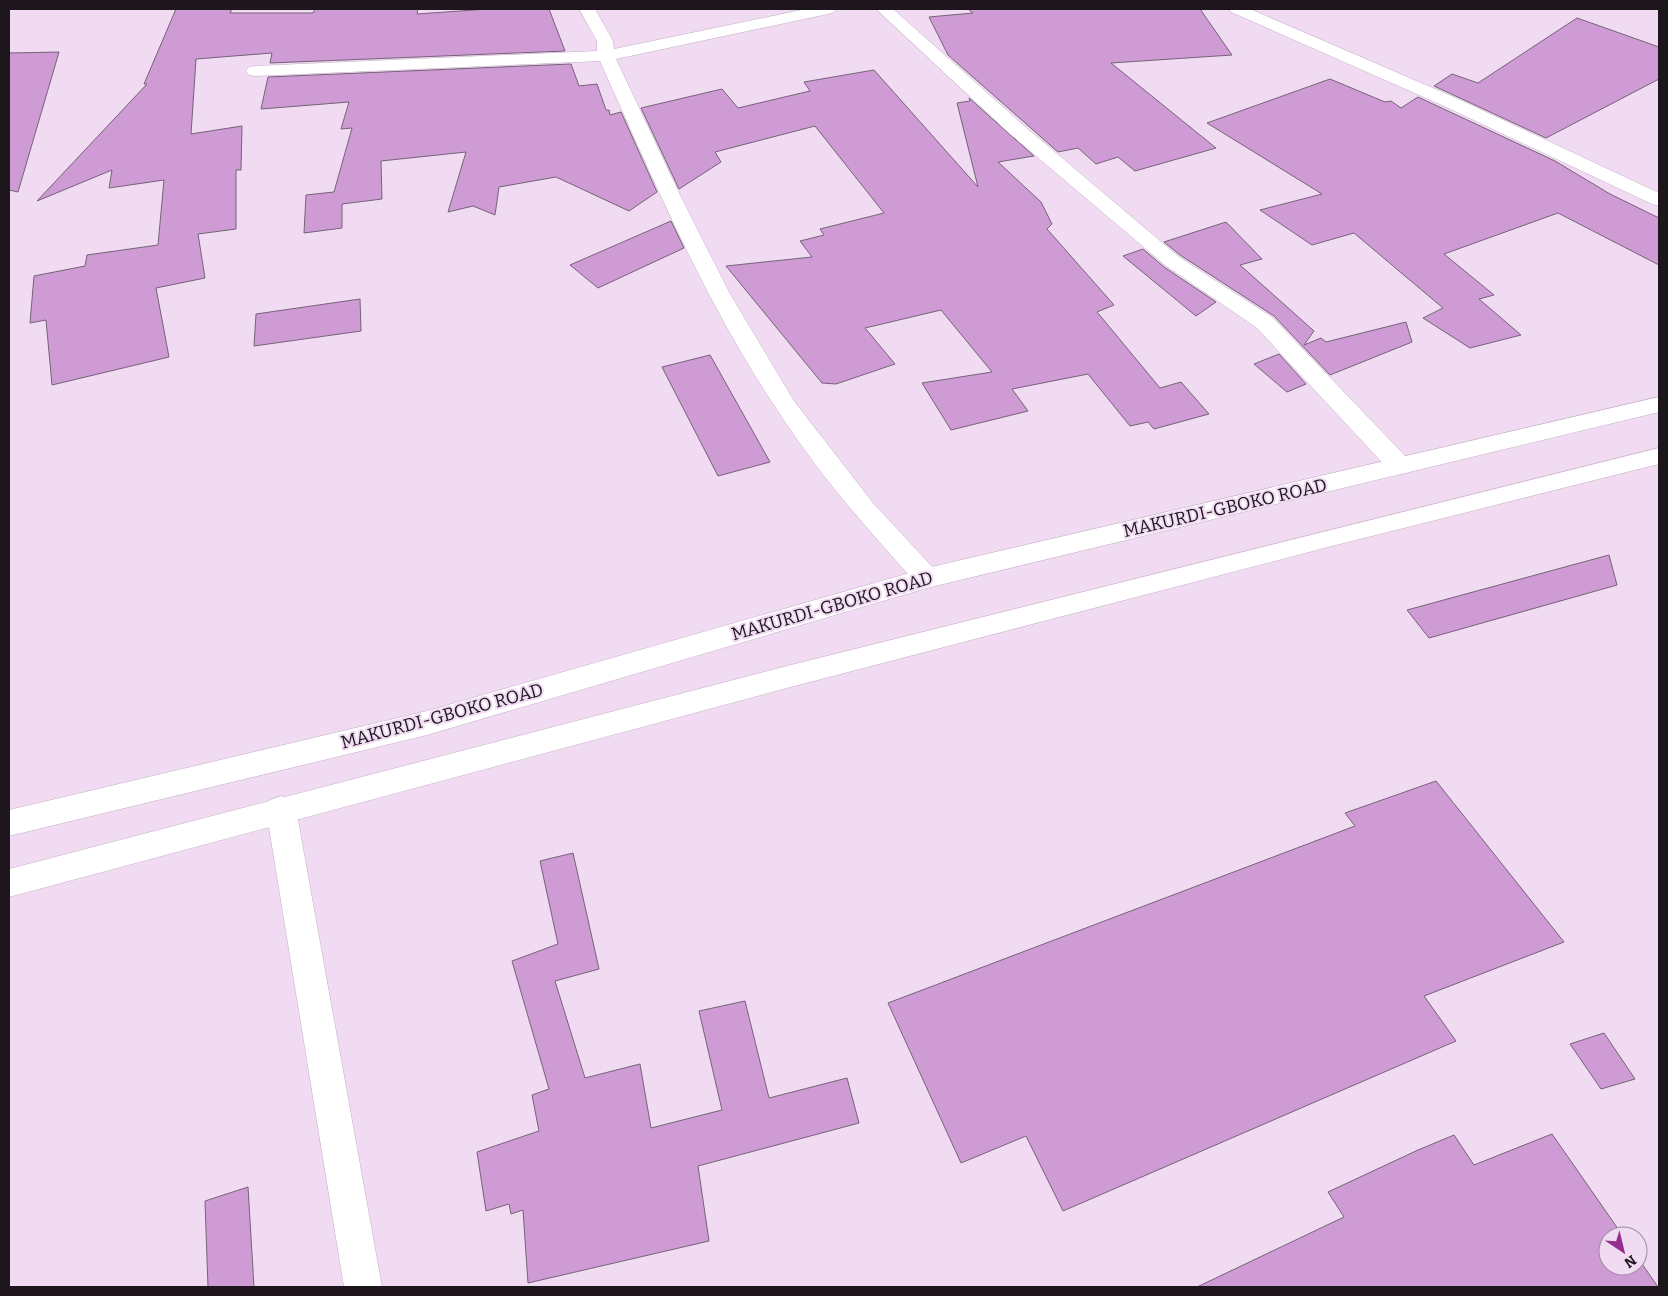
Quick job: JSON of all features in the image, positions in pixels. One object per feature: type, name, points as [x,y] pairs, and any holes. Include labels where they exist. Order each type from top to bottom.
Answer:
[{"type":"street","points":[[587,9],[605,41],[606,56],[718,294],[785,406],[864,509],[928,578]]},
{"type":"street","points":[[255,71],[606,56],[828,9]]},
{"type":"street","points":[[884,9],[1024,135],[1172,261],[1265,323],[1400,466]]},
{"type":"street","points":[[1238,9],[1459,106],[1659,200]]},
{"type":"street","name":"MAKURDI-GBOKO ROAD","points":[[9,823],[427,723],[928,578],[1659,404]]},
{"type":"street","points":[[9,883],[281,809],[1445,508],[1659,456]]},
{"type":"street","points":[[281,809],[363,1287]]},
{"type":"building","points":[[176,9],[232,9],[230,13],[313,13],[315,9],[418,9],[417,14],[488,9],[549,9],[565,51],[270,63],[272,53],[196,59],[191,134],[242,126],[241,170],[236,170],[236,229],[198,234],[205,278],[156,288],[169,357],[52,385],[46,320],[30,323],[34,276],[85,266],[87,255],[158,245],[164,180],[109,188],[112,170],[37,201],[147,84],[144,84]]},
{"type":"building","points":[[968,9],[1200,9],[1232,55],[1111,63],[1216,148],[1135,171],[1118,157],[1096,164],[1078,148],[1058,152],[948,55],[929,17],[973,13]]},
{"type":"building","points":[[1577,18],[1659,47],[1659,79],[1546,138],[1434,86],[1452,74],[1478,83]]},
{"type":"building","points":[[59,52],[18,192],[9,190],[9,53]]},
{"type":"building","points":[[571,64],[579,86],[597,84],[606,110],[609,110],[610,115],[621,112],[657,192],[629,211],[556,177],[499,187],[495,215],[473,206],[448,212],[466,152],[381,161],[382,199],[342,204],[342,228],[304,233],[306,195],[334,192],[352,128],[341,129],[349,102],[261,109],[268,77]]},
{"type":"building","points":[[874,70],[978,187],[957,103],[970,101],[969,98],[1034,156],[998,162],[1041,202],[1052,224],[1047,229],[1114,305],[1097,312],[1160,388],[1181,382],[1209,414],[1154,429],[1148,422],[1130,426],[1088,374],[1012,389],[1028,411],[951,430],[922,383],[992,372],[941,310],[865,328],[895,364],[836,384],[822,383],[726,266],[812,257],[800,241],[824,235],[820,229],[884,213],[815,126],[715,152],[721,162],[679,189],[641,108],[722,89],[738,108],[810,91],[804,82]]},
{"type":"building","points":[[1330,79],[1385,102],[1391,101],[1401,108],[1418,97],[1555,161],[1610,194],[1659,218],[1659,265],[1558,213],[1444,254],[1494,295],[1479,299],[1521,335],[1470,348],[1423,318],[1443,308],[1354,233],[1312,245],[1260,210],[1322,194],[1207,123]]},
{"type":"building","points":[[671,221],[684,248],[598,288],[570,265]]},
{"type":"building","points":[[1226,222],[1262,259],[1240,265],[1314,331],[1304,345],[1321,338],[1326,342],[1406,322],[1412,342],[1330,375],[1274,316],[1180,255],[1164,242]]},
{"type":"building","points":[[1143,249],[1164,267],[1216,302],[1196,316],[1123,256]]},
{"type":"building","points":[[360,299],[361,331],[254,346],[256,314]]},
{"type":"building","points":[[1279,354],[1306,384],[1287,392],[1254,364]]},
{"type":"building","points":[[710,355],[770,462],[718,476],[662,367]]},
{"type":"building","points":[[1609,555],[1617,585],[1429,638],[1407,610]]},
{"type":"building","points":[[1436,781],[1564,942],[1424,996],[1456,1041],[1063,1211],[1026,1136],[961,1163],[888,1003],[1355,826],[1345,813]]},
{"type":"building","points":[[573,853],[599,969],[555,981],[585,1078],[640,1064],[651,1128],[722,1110],[699,1011],[745,1001],[769,1098],[847,1078],[859,1123],[698,1166],[709,1241],[528,1283],[523,1210],[511,1214],[509,1204],[486,1211],[477,1152],[539,1131],[532,1095],[549,1089],[512,961],[558,944],[540,861]]},
{"type":"building","points":[[1604,1033],[1635,1079],[1601,1089],[1570,1044]]},
{"type":"building","points":[[1552,1134],[1616,1226],[1598,1226],[1598,1276],[1648,1276],[1648,1272],[1658,1287],[1197,1287],[1344,1217],[1328,1192],[1418,1150],[1454,1135],[1474,1165]]},
{"type":"building","points":[[248,1187],[254,1287],[208,1287],[205,1201]]}]
